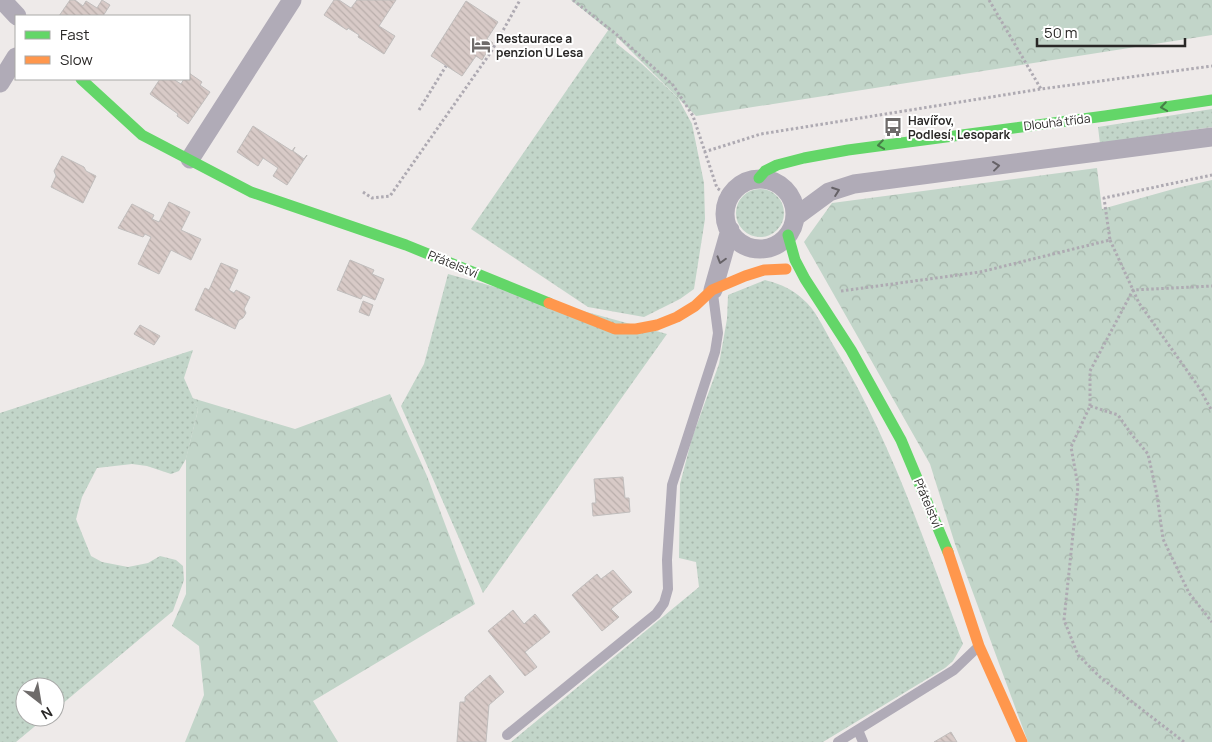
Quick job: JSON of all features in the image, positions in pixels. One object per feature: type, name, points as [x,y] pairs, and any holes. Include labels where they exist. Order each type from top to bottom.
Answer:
[{"type":"street","points":[[2,0],[16,15]]},
{"type":"street","points":[[190,159],[292,0]]},
{"type":"street","points":[[0,83],[15,59]]},
{"type":"street","name":"Přátelství","points":[[82,80],[142,136],[251,192],[406,246],[615,329],[645,328],[664,323],[696,305],[713,290],[737,279],[757,271],[786,268]]},
{"type":"street","name":"Dlouhá třída","points":[[759,178],[766,171],[777,166],[804,158],[848,150],[1212,100]]},
{"type":"street","points":[[796,217],[829,192],[854,184],[1212,137]]},
{"type":"street","points":[[713,290],[730,230],[725,215],[730,196],[737,187],[748,181],[759,178],[771,180],[782,186],[790,194],[795,206],[796,217],[793,227],[781,242],[763,248],[737,279]]},
{"type":"street","name":"Přátelství","points":[[730,230],[740,242],[750,247],[763,248],[786,268],[805,279]]},
{"type":"street","name":"Přátelství","points":[[788,235],[796,260],[805,279],[851,350],[902,440],[948,551],[979,646],[1022,742]]},
{"type":"lane","points":[[507,735],[656,614],[664,602],[668,589],[667,560],[672,485],[702,396],[715,352],[718,333],[713,290]]},
{"type":"lane","points":[[838,742],[954,670],[979,646]]},
{"type":"lane","points":[[858,730],[863,742]]},
{"type":"path","points":[[363,192],[372,198],[390,196],[490,51],[520,0]]},
{"type":"path","points":[[573,0],[616,34],[673,85],[693,116],[717,188],[730,196]]},
{"type":"path","points":[[989,0],[1041,89]]},
{"type":"path","points":[[419,110],[446,66]]},
{"type":"path","points":[[704,152],[761,134],[1041,89],[1212,66]]},
{"type":"path","points":[[1212,175],[1104,198],[1110,240],[1139,303],[1198,386],[1212,411]]},
{"type":"path","points":[[840,291],[980,272],[1110,240]]},
{"type":"path","points":[[1133,290],[1212,286]]},
{"type":"path","points":[[1133,290],[1090,371],[1090,406],[1071,447],[1078,486],[1064,620],[1078,655],[1100,678],[1184,742]]},
{"type":"path","points":[[1090,406],[1118,415],[1148,454],[1163,539],[1189,593],[1212,622]]},
{"type":"green space","points":[[571,0],[1212,0],[1212,35],[696,116],[618,38]]},
{"type":"green space","points":[[620,13],[616,43],[642,64],[678,98],[692,124],[704,183],[705,219],[694,289],[680,299],[644,317],[588,307],[471,229]]},
{"type":"green space","points":[[1212,109],[1212,127],[1100,144],[1098,127]]},
{"type":"green space","points":[[1097,168],[1102,209],[1212,180],[1212,742],[1028,742],[955,544],[930,464],[804,242],[832,203]]},
{"type":"green space","points":[[760,189],[769,191],[777,196],[782,204],[784,213],[782,222],[777,230],[769,235],[760,237],[751,235],[743,230],[738,222],[736,213],[738,204],[743,196],[751,191]]},
{"type":"green space","points":[[448,274],[667,334],[483,593],[401,406],[424,364]]},
{"type":"green space","points":[[765,280],[792,291],[811,308],[855,383],[906,493],[963,644],[953,661],[945,668],[823,742],[511,742],[699,587],[696,562],[679,558],[680,484],[692,438],[719,364],[727,319],[728,295]]},
{"type":"green space","points":[[193,350],[184,378],[198,410],[186,459],[179,471],[171,474],[147,466],[132,464],[97,468],[82,497],[76,519],[91,556],[102,562],[128,567],[148,563],[160,556],[176,560],[183,566],[184,580],[173,611],[65,702],[65,677],[15,677],[15,727],[34,727],[16,742],[0,742],[0,413]]},
{"type":"green space","points":[[390,394],[427,476],[475,604],[313,701],[338,742],[185,742],[204,695],[199,646],[172,626],[186,594],[186,458],[198,410],[192,398],[295,429]]},
{"type":"building","points":[[70,0],[75,0],[83,6],[86,1],[97,8],[102,0],[110,5],[104,15],[60,15]]},
{"type":"building","points":[[334,0],[339,0],[351,8],[357,0],[396,0],[379,26],[395,36],[384,54],[358,37],[359,35],[348,28],[347,30],[324,15]]},
{"type":"building","points":[[466,1],[498,22],[487,39],[493,43],[482,60],[476,56],[462,76],[431,56]]},
{"type":"building","points":[[190,74],[202,82],[200,85],[210,92],[188,124],[177,116],[178,114],[150,94],[159,80],[175,80],[181,84],[183,80],[190,80]]},
{"type":"building","points":[[253,126],[292,151],[295,147],[293,151],[304,159],[307,155],[287,185],[273,176],[278,168],[263,158],[258,166],[237,152]]},
{"type":"building","points":[[62,156],[84,167],[86,171],[96,176],[83,203],[51,187],[56,176],[54,171]]},
{"type":"building","points":[[169,202],[190,212],[181,230],[201,239],[191,260],[171,250],[159,274],[138,264],[151,237],[145,234],[143,237],[118,228],[132,204],[154,215],[152,219],[159,222]]},
{"type":"building","points":[[350,260],[374,270],[372,274],[384,279],[375,300],[363,295],[361,299],[337,290]]},
{"type":"building","points":[[221,263],[238,270],[229,290],[234,293],[236,290],[250,297],[244,309],[246,313],[239,320],[235,329],[195,310],[205,288],[209,290]]},
{"type":"building","points":[[363,301],[373,305],[369,316],[359,312]]},
{"type":"building","points":[[140,325],[160,336],[154,345],[134,334]]},
{"type":"building","points":[[623,477],[625,498],[629,498],[630,512],[593,516],[592,503],[596,503],[594,479]]},
{"type":"building","points":[[613,570],[632,592],[611,609],[619,617],[602,631],[572,595],[597,574],[601,579]]},
{"type":"building","points":[[513,610],[524,624],[535,614],[550,632],[525,652],[537,667],[525,676],[488,631]]},
{"type":"building","points":[[490,675],[504,692],[489,705],[486,742],[457,742],[460,702],[465,702],[465,697]]},
{"type":"building","points":[[951,732],[957,742],[934,742]]},
{"type":"traffic: fast","points":[[82,80],[142,135],[251,192],[406,245],[549,303]]},
{"type":"traffic: fast","points":[[759,178],[765,171],[777,165],[848,150],[1212,100]]},
{"type":"traffic: fast","points":[[788,235],[795,260],[805,279],[851,350],[901,440],[948,552]]},
{"type":"traffic: slow","points":[[549,303],[615,329],[636,329],[657,325],[677,317],[695,306],[712,290],[745,276],[764,270],[786,269]]},
{"type":"traffic: slow","points":[[948,552],[979,646],[1022,742]]},
{"type":"place","name":"Restaurace a penzion U Lesa","points":[[481,45]]},
{"type":"place","name":"Havířov, Podlesí, Lesopark","points":[[893,127]]}]
